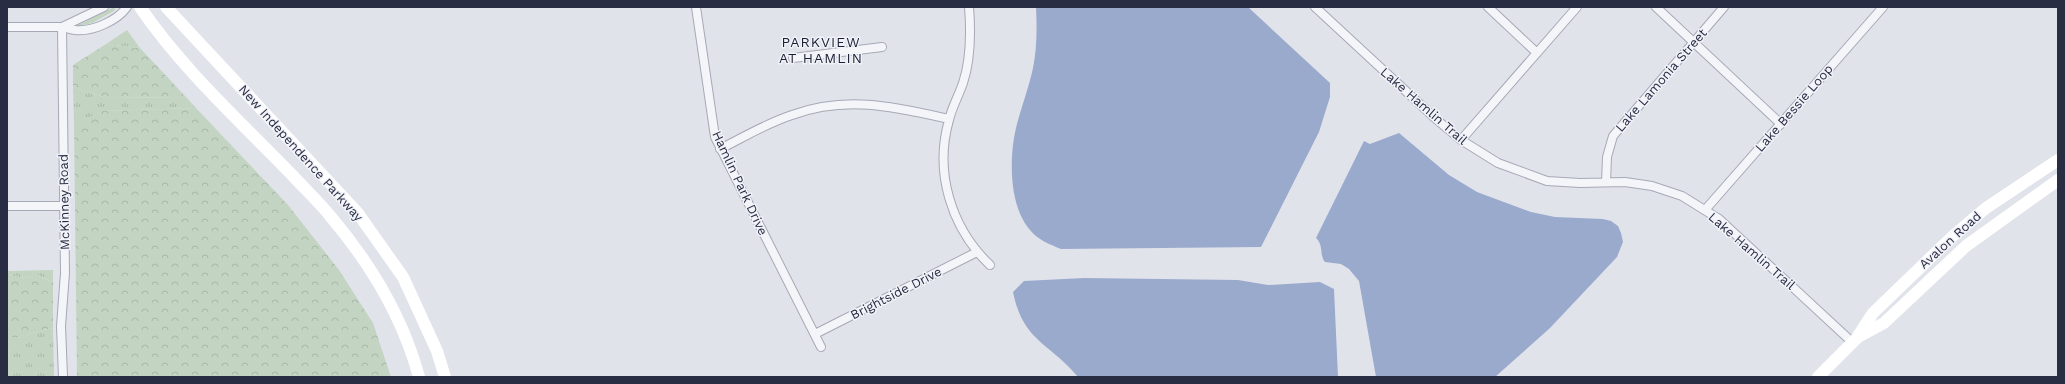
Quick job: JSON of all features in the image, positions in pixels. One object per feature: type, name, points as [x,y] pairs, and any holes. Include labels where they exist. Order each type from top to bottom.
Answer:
[{"type":"main road","name":"New Independence Parkway","points":[[140,7],[161,36],[193,73],[331,216],[360,254],[392,307],[419,377]]},
{"type":"main road","name":"New Independence Parkway","points":[[166,7],[357,212],[403,277],[437,351],[445,377]]},
{"type":"main road","name":"Avalon Road","points":[[1818,377],[1855,340],[1873,313],[1953,236],[1986,208],[2058,160]]},
{"type":"main road","name":"Avalon Road","points":[[1855,340],[1884,323],[1966,246],[2058,180]]},
{"type":"street","points":[[62,27],[104,7]]},
{"type":"street","points":[[7,27],[62,27],[74,30],[85,30],[98,27],[124,12],[127,7]]},
{"type":"street","name":"Hamlin Park Drive","points":[[696,7],[712,124],[720,149],[821,347]]},
{"type":"street","points":[[968,7],[970,31],[966,69],[949,119],[944,150],[946,184],[950,202],[958,223],[977,252],[990,265]]},
{"type":"street","name":"Lake Hamlin Trail","points":[[1315,7],[1461,140],[1498,163],[1547,181],[1625,182],[1652,186],[1682,196],[1719,219],[1855,340]]},
{"type":"street","points":[[1488,7],[1537,53]]},
{"type":"street","points":[[1461,140],[1577,7]]},
{"type":"street","points":[[1656,7],[1781,124]]},
{"type":"street","name":"Lake Lamonia Street","points":[[1606,182],[1607,157],[1613,136],[1724,7]]},
{"type":"street","name":"Lake Bessie Loop","points":[[1705,210],[1883,7]]},
{"type":"street","name":"McKinney Road","points":[[62,27],[65,273],[61,326],[63,377]]},
{"type":"street","points":[[793,58],[882,47]]},
{"type":"street","points":[[720,149],[790,115],[829,106],[854,104],[886,105],[949,119]]},
{"type":"street","points":[[7,206],[64,206]]},
{"type":"street","name":"Brightside Drive","points":[[815,334],[977,252]]},
{"type":"green space","points":[[112,8],[115,8],[114,11],[92,23],[75,27]]},
{"type":"green space","points":[[127,30],[140,48],[106,44]]},
{"type":"green space","points":[[106,44],[140,48],[186,97],[106,98],[73,87],[73,65]]},
{"type":"green space","points":[[73,87],[106,98],[186,97],[196,108],[104,111],[74,124]]},
{"type":"green space","points":[[196,108],[288,205],[339,270],[373,323],[391,377],[77,377],[74,124],[103,111]]},
{"type":"green space","points":[[53,270],[53,282],[37,275],[25,278],[7,275],[7,271]]},
{"type":"green space","points":[[7,275],[25,278],[36,275],[53,282],[53,328],[31,333],[25,337],[7,338]]},
{"type":"green space","points":[[53,328],[54,377],[7,377],[7,338],[24,337],[31,333]]},
{"type":"water","points":[[1036,7],[1248,7],[1330,83],[1330,97],[1319,132],[1261,247],[1061,249],[1044,241],[1030,230],[1023,219],[1014,193],[1012,164],[1014,136],[1033,68],[1037,22]]},
{"type":"water","points":[[1399,133],[1449,175],[1477,192],[1531,212],[1555,217],[1603,219],[1611,221],[1618,226],[1621,233],[1623,242],[1617,257],[1550,328],[1495,377],[1376,377],[1359,281],[1349,269],[1341,264],[1325,262],[1323,259],[1320,244],[1316,238],[1364,141],[1370,144]]},
{"type":"water","points":[[1084,278],[1238,280],[1268,285],[1320,282],[1334,289],[1338,377],[1078,377],[1031,332],[1023,322],[1013,292],[1024,281]]},
{"type":"district","name":"PARKVIEW AT HAMLIN","points":[[821,50]]}]
